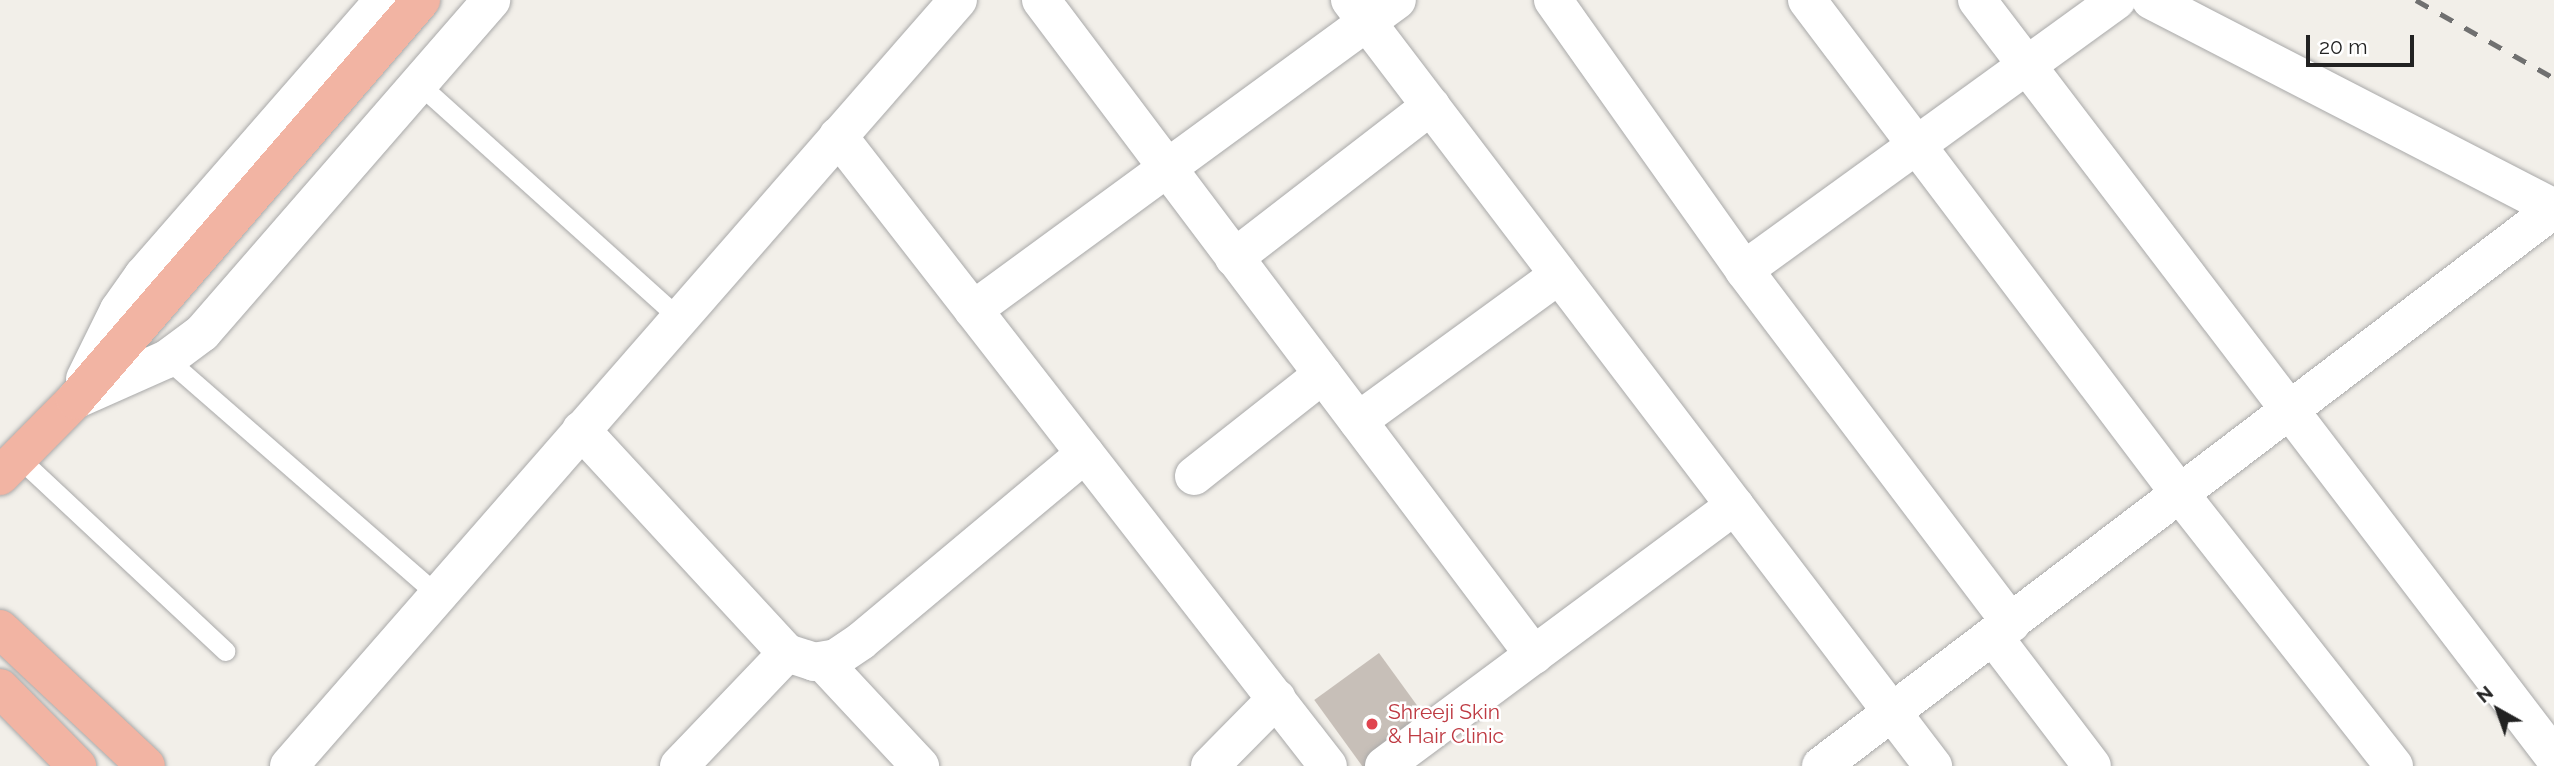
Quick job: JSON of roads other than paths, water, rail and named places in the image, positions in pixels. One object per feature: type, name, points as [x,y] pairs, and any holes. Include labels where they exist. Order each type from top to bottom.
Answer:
[{"type":"highway","points":[[9,467],[75,400],[421,0]]},
{"type":"highway","points":[[0,629],[146,766]]},
{"type":"highway","points":[[0,688],[77,766]]},
{"type":"street","points":[[75,400],[119,310],[143,276],[384,0]]},
{"type":"street","points":[[75,400],[167,359],[202,333],[491,0]]},
{"type":"street","points":[[289,766],[436,594],[958,0]]},
{"type":"street","points":[[1041,0],[1534,655]]},
{"type":"street","points":[[1553,0],[2002,629],[2092,766]]},
{"type":"street","points":[[1807,0],[2180,494],[2395,766]]},
{"type":"street","points":[[1977,0],[2554,757]]},
{"type":"street","points":[[1744,270],[2117,0]]},
{"type":"street","points":[[1821,766],[2554,209],[2153,0]]},
{"type":"street","points":[[974,310],[1166,167],[1372,8],[1431,106],[1933,766]]},
{"type":"street","points":[[1234,258],[1431,106]]},
{"type":"street","points":[[838,136],[1328,766]]},
{"type":"street","points":[[1357,421],[1559,275]]},
{"type":"street","points":[[1194,476],[1323,374]]},
{"type":"street","points":[[581,430],[805,657],[920,766]]},
{"type":"street","points":[[679,766],[805,657],[836,658],[861,641],[1085,454]]},
{"type":"street","points":[[1384,766],[1735,505]]},
{"type":"street","points":[[1210,766],[1277,698]]},
{"type":"lane","points":[[419,84],[679,318]]},
{"type":"lane","points":[[167,359],[436,594]]},
{"type":"lane","points":[[9,467],[225,651]]},
{"type":"railway","points":[[2416,0],[2554,78]]},
{"type":"place","name":"Shreeji Skin & Hair Clinic","points":[[1372,724]]}]
